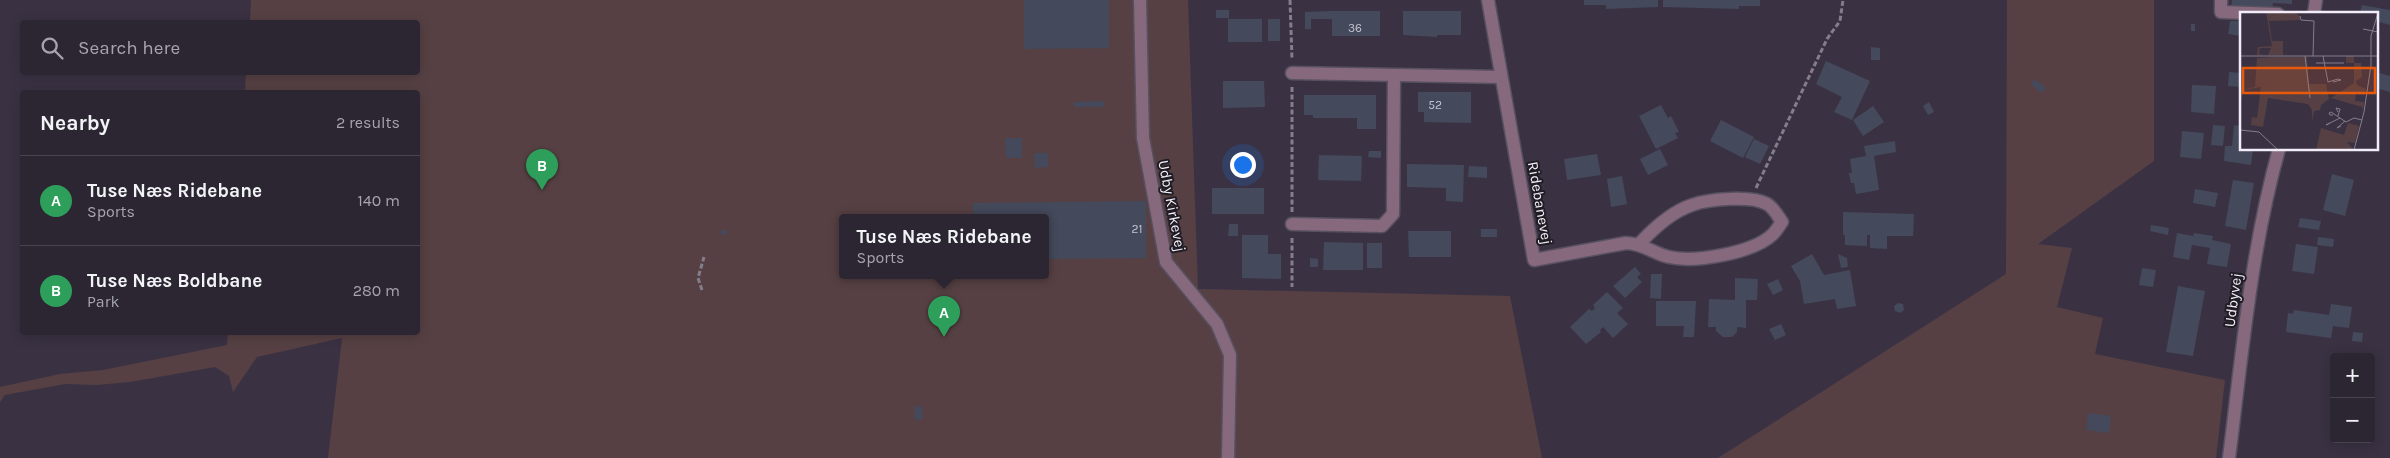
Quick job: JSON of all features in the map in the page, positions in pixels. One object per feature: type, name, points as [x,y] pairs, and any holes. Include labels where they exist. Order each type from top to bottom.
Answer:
[{"type":"street","name":"Udby Kirkevej","points":[[1140,0],[1143,138],[1166,262],[1218,324],[1230,355],[1228,458]]},
{"type":"street","name":"Ridebanevej","points":[[1488,0],[1534,260],[1626,243],[1640,243]]},
{"type":"street","points":[[2221,0],[2221,12],[2240,13]]},
{"type":"street","points":[[1292,73],[1501,77]]},
{"type":"street","points":[[1292,224],[1382,226],[1393,214],[1394,76]]},
{"type":"street","name":"Udbyvej","points":[[2230,458],[2244,332],[2259,240],[2279,150]]},
{"type":"street","points":[[1720,200],[1750,200],[1767,204],[1782,222],[1772,235],[1740,251],[1722,255],[1670,258],[1640,243],[1659,224],[1691,205],[1720,200]]},
{"type":"path","points":[[1290,0],[1292,287]]},
{"type":"path","points":[[1750,200],[1827,38],[1840,21],[1843,0]]},
{"type":"path","points":[[702,290],[698,278],[704,257]]},
{"type":"shaded area","points":[[251,0],[1188,0],[1198,289],[1510,296],[1542,458],[328,458],[342,338],[257,357],[233,392],[229,376],[215,367],[130,382],[97,385],[65,384],[5,395],[0,402],[0,387],[60,374],[103,370],[227,345],[228,335],[420,335],[420,90],[245,90],[246,75],[420,75],[420,20],[250,20]]},
{"type":"shaded area","points":[[2007,0],[2154,0],[2154,161],[2038,244],[2072,248],[2057,307],[2103,318],[2095,354],[2225,380],[2216,458],[1718,458],[2006,274]]},
{"type":"building","points":[[1024,0],[1109,0],[1109,48],[1024,49]]},
{"type":"building","points":[[1584,0],[1658,0],[1658,7],[1606,9],[1606,5],[1584,5]]},
{"type":"building","points":[[1663,0],[1760,0],[1760,6],[1739,6],[1739,9],[1663,7]]},
{"type":"building","points":[[2232,0],[2292,0],[2292,4],[2273,3],[2272,11],[2231,8]]},
{"type":"building","points":[[2362,5],[2390,10],[2390,25],[2379,22],[2378,24],[2378,12],[2360,12]]},
{"type":"building","points":[[1216,10],[1229,10],[1229,18],[1216,18]]},
{"type":"building","points":[[1380,11],[1380,36],[1332,36],[1332,19],[1311,19],[1311,29],[1305,29],[1305,12]]},
{"type":"building","points":[[1403,11],[1461,11],[1461,35],[1437,35],[1437,37],[1403,35]]},
{"type":"building","points":[[1228,19],[1262,19],[1262,42],[1228,42]]},
{"type":"building","points":[[1268,19],[1280,19],[1280,41],[1268,41]]},
{"type":"building","points":[[2230,21],[2240,21],[2240,36],[2228,34]]},
{"type":"building","points":[[2191,24],[2195,24],[2195,31],[2191,31]]},
{"type":"building","points":[[1871,47],[1880,48],[1880,60],[1871,60]]},
{"type":"building","points":[[1826,61],[1870,81],[1852,120],[1834,112],[1842,97],[1816,84]]},
{"type":"building","points":[[2229,72],[2240,73],[2240,87],[2228,86]]},
{"type":"building","points":[[2378,73],[2390,76],[2390,92],[2378,89]]},
{"type":"building","points":[[2035,79],[2046,88],[2041,93],[2031,84]]},
{"type":"building","points":[[1223,81],[1264,81],[1265,107],[1223,108]]},
{"type":"building","points":[[2192,85],[2216,86],[2214,114],[2191,112]]},
{"type":"building","points":[[1418,92],[1471,92],[1471,123],[1424,122],[1424,112],[1418,112]]},
{"type":"building","points":[[1304,95],[1376,95],[1376,129],[1357,129],[1357,118],[1313,118],[1313,115],[1304,115]]},
{"type":"building","points":[[1104,101],[1104,107],[1074,107],[1074,102]]},
{"type":"building","points":[[1929,102],[1934,112],[1928,115],[1923,106]]},
{"type":"building","points":[[1661,105],[1668,118],[1671,116],[1679,132],[1675,133],[1678,138],[1656,149],[1639,116]]},
{"type":"building","points":[[1873,106],[1884,122],[1863,136],[1853,120]]},
{"type":"building","points":[[1721,120],[1754,137],[1743,158],[1710,141]]},
{"type":"building","points":[[2213,125],[2225,126],[2223,146],[2211,145]]},
{"type":"building","points":[[2234,125],[2240,126],[2240,150],[2253,150],[2251,165],[2224,161],[2225,146],[2232,146]]},
{"type":"building","points":[[2182,131],[2204,133],[2201,159],[2180,157]]},
{"type":"building","points":[[1005,138],[1022,138],[1022,158],[1006,158]]},
{"type":"building","points":[[1754,139],[1769,146],[1760,164],[1745,157]]},
{"type":"building","points":[[1895,141],[1896,152],[1874,156],[1879,190],[1856,194],[1854,183],[1851,183],[1849,173],[1852,173],[1850,159],[1866,156],[1864,146]]},
{"type":"building","points":[[1660,149],[1668,165],[1648,175],[1640,159]]},
{"type":"building","points":[[1369,151],[1381,151],[1381,158],[1368,157]]},
{"type":"building","points":[[1034,153],[1048,153],[1048,167],[1035,168]]},
{"type":"building","points":[[1597,154],[1601,175],[1567,180],[1564,159]]},
{"type":"building","points":[[1319,155],[1362,156],[1361,181],[1318,180]]},
{"type":"building","points":[[1407,164],[1464,165],[1463,202],[1446,201],[1446,188],[1407,187]]},
{"type":"building","points":[[1469,166],[1487,167],[1487,178],[1468,177]]},
{"type":"building","points":[[2332,174],[2354,180],[2345,216],[2323,210]]},
{"type":"building","points":[[1622,176],[1627,204],[1611,207],[1607,179]]},
{"type":"building","points":[[2233,180],[2254,183],[2246,230],[2225,226]]},
{"type":"building","points":[[1212,188],[1264,188],[1264,214],[1212,214]]},
{"type":"building","points":[[2195,189],[2218,193],[2215,207],[2193,203]]},
{"type":"building","points":[[1146,201],[1146,258],[1049,259],[1049,214],[973,214],[973,203]]},
{"type":"building","points":[[1843,212],[1914,214],[1913,236],[1887,236],[1887,249],[1870,248],[1870,235],[1867,235],[1867,246],[1845,245]]},
{"type":"building","points":[[2300,218],[2321,221],[2319,230],[2298,227]]},
{"type":"building","points":[[1229,224],[1238,224],[1238,236],[1228,236]]},
{"type":"building","points":[[2151,225],[2169,228],[2168,235],[2150,231]]},
{"type":"building","points":[[1481,229],[1497,229],[1497,237],[1481,237]]},
{"type":"building","points":[[721,230],[726,230],[726,235],[721,235]]},
{"type":"building","points":[[1408,231],[1451,231],[1451,257],[1409,257]]},
{"type":"building","points":[[2177,233],[2193,236],[2194,233],[2213,236],[2212,240],[2231,244],[2227,267],[2207,264],[2210,248],[2192,245],[2189,260],[2173,257]]},
{"type":"building","points":[[1242,235],[1268,235],[1268,254],[1281,254],[1281,279],[1242,278]]},
{"type":"building","points":[[2318,237],[2334,239],[2333,247],[2317,245]]},
{"type":"building","points":[[1324,242],[1363,243],[1363,270],[1323,270]]},
{"type":"building","points":[[1367,243],[1382,243],[1382,268],[1367,268]]},
{"type":"building","points":[[2296,244],[2318,247],[2314,274],[2292,271]]},
{"type":"building","points":[[1812,254],[1824,275],[1850,270],[1856,306],[1837,309],[1835,299],[1804,304],[1800,281],[1791,266]]},
{"type":"building","points":[[1838,254],[1847,258],[1848,267],[1841,268]]},
{"type":"building","points":[[1310,258],[1318,259],[1318,267],[1310,267]]},
{"type":"building","points":[[1635,267],[1641,274],[1637,277],[1642,282],[1625,298],[1613,286]]},
{"type":"building","points":[[2142,268],[2156,270],[2153,287],[2139,285]]},
{"type":"building","points":[[1651,274],[1662,274],[1661,299],[1650,298]]},
{"type":"building","points":[[1735,278],[1758,279],[1757,300],[1746,300],[1746,328],[1737,327],[1737,332],[1732,337],[1723,337],[1716,331],[1716,327],[1708,327],[1709,299],[1735,300]]},
{"type":"building","points":[[1778,279],[1783,290],[1773,295],[1767,284]]},
{"type":"building","points":[[2178,286],[2205,291],[2193,356],[2166,352]]},
{"type":"building","points":[[1607,292],[1623,308],[1617,313],[1628,324],[1613,338],[1603,327],[1600,330],[1601,332],[1586,344],[1570,327],[1589,309],[1592,311],[1595,308],[1593,305]]},
{"type":"building","points":[[1656,301],[1696,301],[1694,337],[1683,337],[1684,326],[1656,326]]},
{"type":"building","points":[[1898,303],[1903,304],[1904,310],[1900,313],[1895,311],[1894,306]]},
{"type":"building","points":[[2331,304],[2352,307],[2349,328],[2333,326],[2331,338],[2286,332],[2288,313],[2293,314],[2294,310],[2329,315]]},
{"type":"building","points":[[1781,324],[1786,335],[1775,340],[1769,329]]},
{"type":"building","points":[[2353,332],[2363,333],[2362,342],[2352,341]]},
{"type":"building","points":[[915,406],[923,407],[922,420],[914,419]]},
{"type":"building","points":[[2088,413],[2111,416],[2109,433],[2086,430]]},
{"type":"place","name":"Tuse Næs Boldbane","points":[[542,190]]},
{"type":"place","name":"Tuse Næs Ridebane","points":[[944,337]]}]
